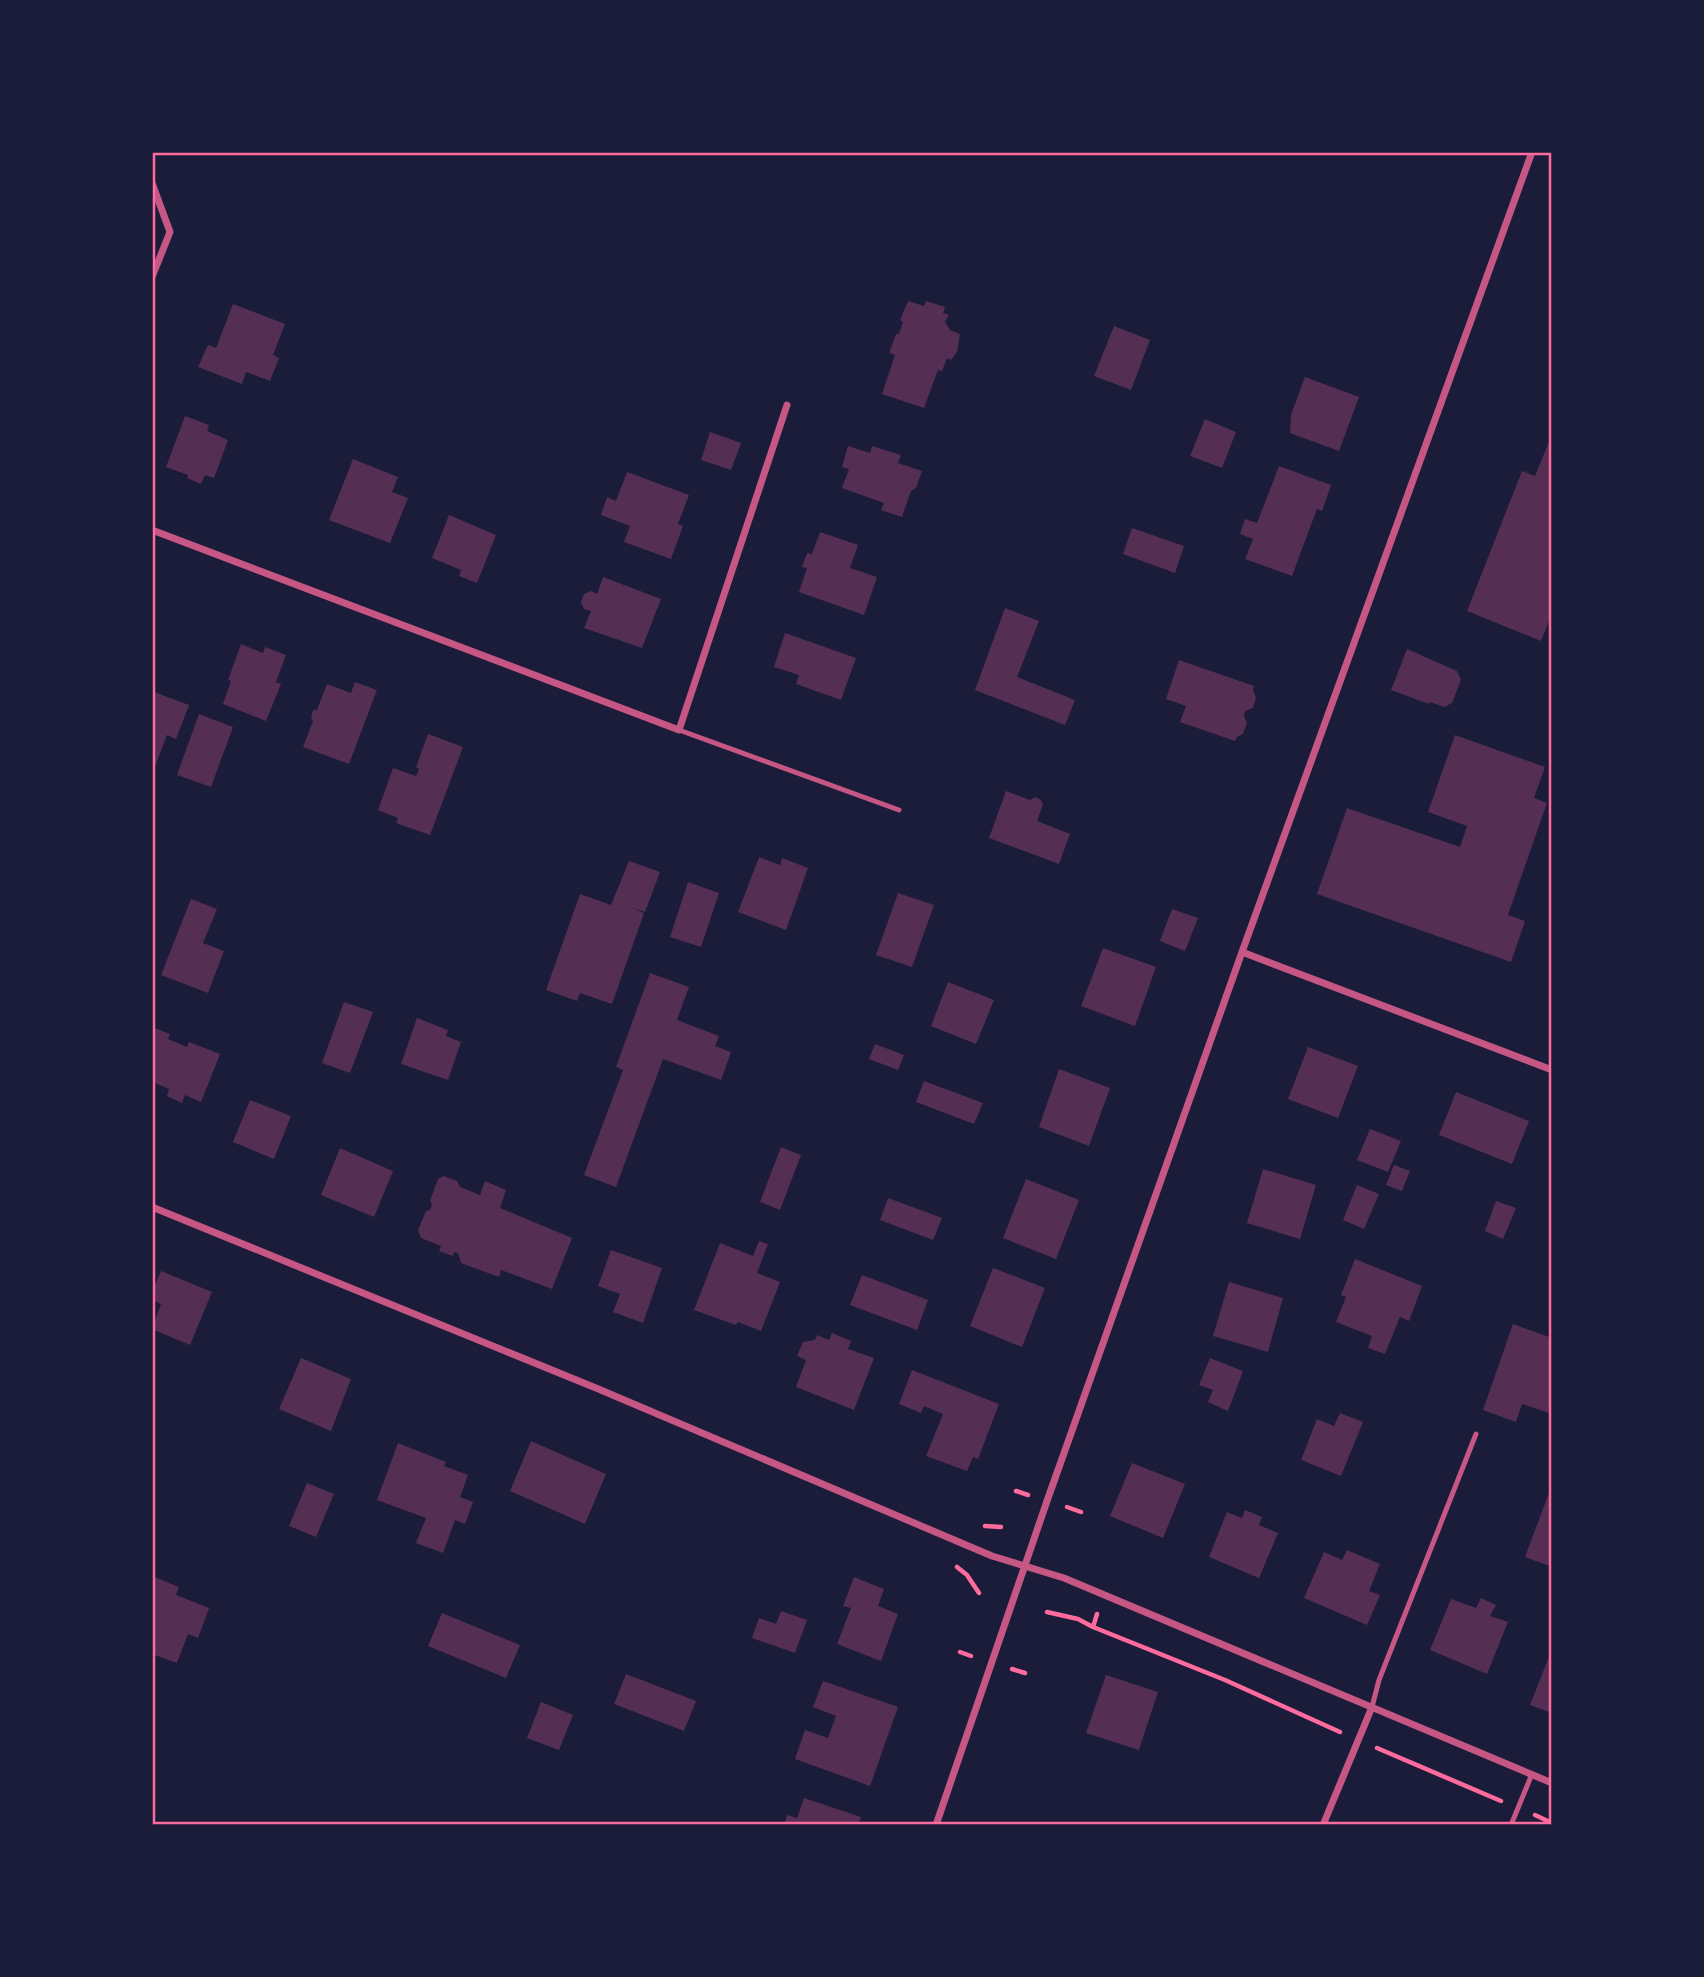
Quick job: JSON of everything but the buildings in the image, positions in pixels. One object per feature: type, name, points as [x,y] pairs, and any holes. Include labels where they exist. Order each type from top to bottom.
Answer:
[{"type":"street","points":[[936,1825],[1242,952],[1532,152]]},
{"type":"street","points":[[152,183],[170,232],[152,277]]},
{"type":"street","points":[[152,530],[679,730],[787,405]]},
{"type":"street","points":[[1242,952],[1552,1070]]},
{"type":"street","points":[[152,1207],[596,1388],[992,1556],[1074,1582],[1552,1783]]},
{"type":"street","points":[[1323,1825],[1372,1707]]},
{"type":"lane","points":[[679,730],[899,810]]},
{"type":"lane","points":[[1372,1707],[1379,1681],[1476,1434]]},
{"type":"lane","points":[[1511,1825],[1532,1774]]},
{"type":"path","points":[[1093,1627],[1225,1680],[1552,1823]]}]
